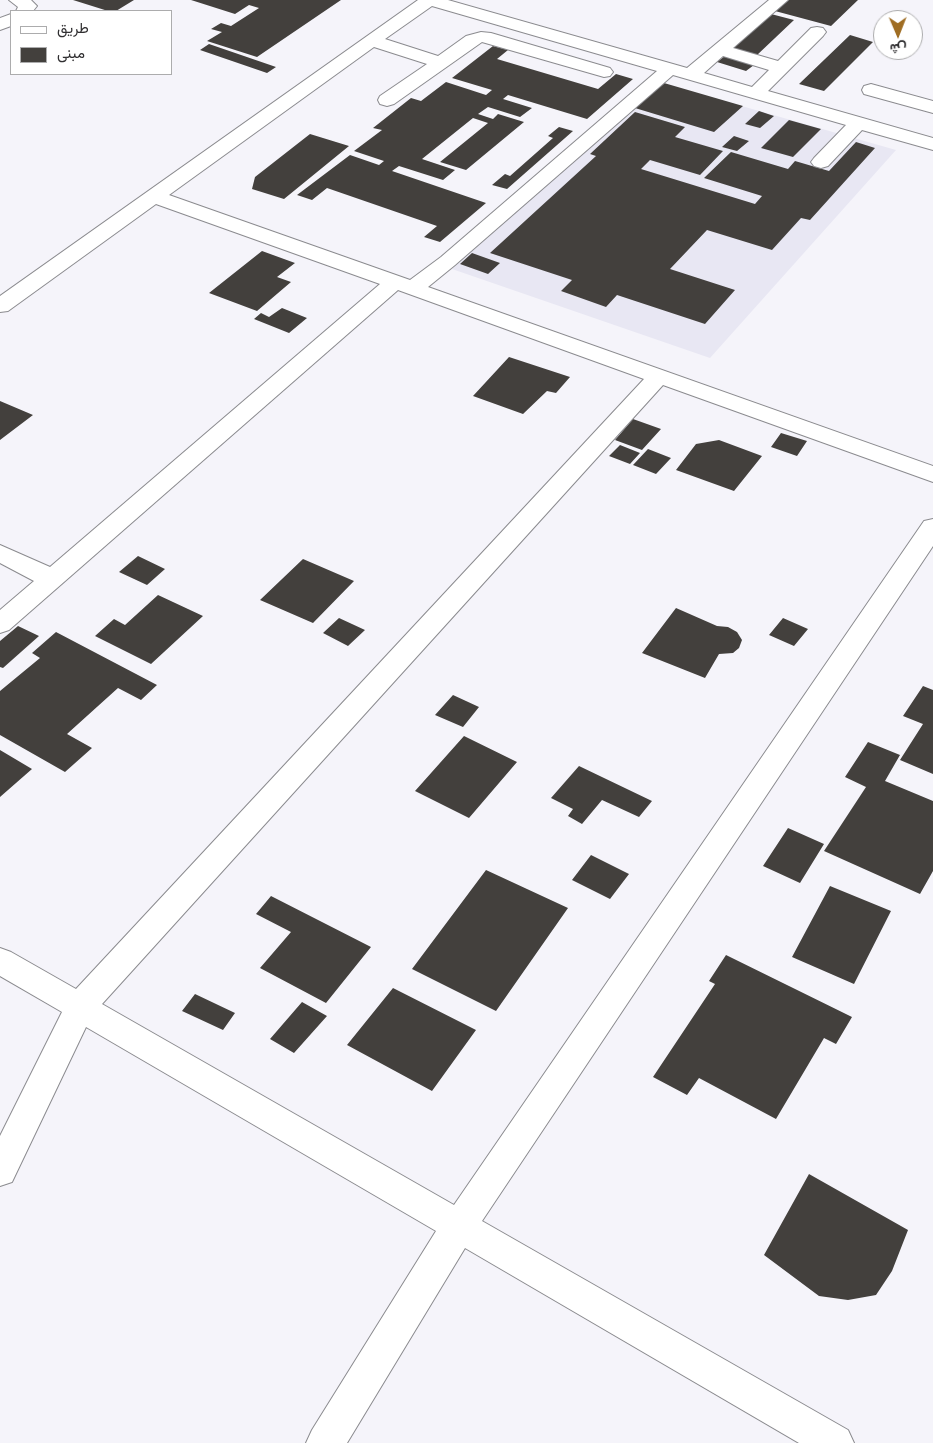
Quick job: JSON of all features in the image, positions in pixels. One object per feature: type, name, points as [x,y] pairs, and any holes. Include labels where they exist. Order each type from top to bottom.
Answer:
[{"type":"street","points":[[18,0],[28,6],[25,10]]},
{"type":"street","points":[[0,306],[429,0],[933,144]]},
{"type":"street","points":[[690,75],[779,0]]},
{"type":"street","points":[[755,94],[817,32]]},
{"type":"street","points":[[387,100],[472,40],[486,37],[604,72]]},
{"type":"street","points":[[372,41],[440,62]]},
{"type":"street","points":[[720,50],[781,68]]},
{"type":"street","points":[[0,624],[404,285],[448,261],[670,69]]},
{"type":"street","points":[[871,90],[930,106],[901,135]]},
{"type":"street","points":[[821,162],[858,123]]},
{"type":"street","points":[[154,196],[933,474]]},
{"type":"street","points":[[0,1171],[80,1007],[659,376]]},
{"type":"street","points":[[325,1443],[459,1226],[933,526]]},
{"type":"street","points":[[0,553],[52,579]]},
{"type":"street","points":[[0,961],[835,1443]]},
{"type":"shaded area","points":[[661,83],[896,150],[710,358],[452,269]]},
{"type":"building","points":[[73,0],[134,0],[118,10],[105,10]]},
{"type":"building","points":[[191,0],[341,0],[257,57],[207,41],[222,32],[211,29],[221,23],[231,26],[259,8],[249,5],[235,14]]},
{"type":"building","points":[[787,0],[858,0],[831,26],[775,11]]},
{"type":"building","points":[[771,14],[794,20],[756,56],[732,49]]},
{"type":"building","points":[[850,35],[873,42],[824,91],[799,84]]},
{"type":"building","points":[[209,44],[276,67],[267,73],[200,50]]},
{"type":"building","points":[[493,46],[508,50],[497,59],[598,89],[616,74],[633,79],[587,119],[508,95],[503,99],[532,108],[520,117],[488,107],[478,114],[493,119],[498,114],[524,122],[466,170],[440,162],[488,123],[473,118],[422,159],[455,170],[443,180],[399,166],[392,171],[486,203],[440,242],[424,237],[437,226],[327,188],[312,200],[297,195],[350,155],[379,165],[384,161],[354,151],[382,130],[373,128],[411,98],[421,101],[446,82],[486,95],[492,90],[452,78]]},
{"type":"building","points":[[725,56],[754,65],[746,71],[717,62]]},
{"type":"building","points":[[664,83],[743,106],[714,132],[635,108]]},
{"type":"building","points":[[759,111],[774,116],[760,128],[745,124]]},
{"type":"building","points":[[635,112],[685,127],[675,137],[723,151],[700,175],[650,160],[641,169],[755,204],[762,196],[704,178],[731,152],[788,169],[795,161],[829,171],[856,142],[875,148],[810,220],[801,218],[772,250],[707,230],[670,269],[735,290],[705,324],[617,295],[606,307],[561,291],[572,280],[490,253],[596,156],[590,154]]},
{"type":"building","points":[[789,120],[821,129],[793,157],[761,148]]},
{"type":"building","points":[[559,127],[573,131],[507,189],[492,185],[505,174],[510,176],[553,138],[548,136]]},
{"type":"building","points":[[310,134],[349,146],[284,199],[252,189],[255,177]]},
{"type":"building","points":[[734,136],[749,141],[737,151],[722,147]]},
{"type":"building","points":[[262,251],[295,263],[277,277],[291,282],[257,311],[209,293]]},
{"type":"building","points":[[472,253],[500,263],[488,274],[460,264]]},
{"type":"building","points":[[282,308],[307,318],[289,333],[254,319],[261,313],[269,317]]},
{"type":"building","points":[[509,357],[570,377],[556,393],[547,391],[523,414],[473,396]]},
{"type":"building","points":[[0,401],[33,415],[0,440]]},
{"type":"building","points":[[633,419],[661,429],[642,450],[615,440]]},
{"type":"building","points":[[781,433],[807,441],[797,456],[771,447]]},
{"type":"building","points":[[719,440],[762,456],[734,491],[676,470],[696,444]]},
{"type":"building","points":[[620,445],[640,453],[630,464],[609,456]]},
{"type":"building","points":[[648,449],[671,458],[656,474],[633,465]]},
{"type":"building","points":[[138,556],[165,569],[147,585],[119,572]]},
{"type":"building","points":[[303,559],[354,581],[313,623],[260,600]]},
{"type":"building","points":[[158,595],[203,616],[151,664],[95,636],[114,619],[125,625]]},
{"type":"building","points":[[676,608],[717,626],[728,627],[737,632],[742,640],[739,648],[733,653],[719,654],[705,678],[642,653]]},
{"type":"building","points":[[339,618],[365,630],[348,646],[323,633]]},
{"type":"building","points":[[783,618],[808,629],[794,646],[769,635]]},
{"type":"building","points":[[18,626],[39,636],[3,668],[0,667],[0,641]]},
{"type":"building","points":[[56,632],[157,685],[141,700],[118,688],[67,734],[92,748],[65,772],[0,735],[0,691],[40,658],[32,653]]},
{"type":"building","points":[[923,686],[933,690],[933,774],[900,760],[923,724],[903,716]]},
{"type":"building","points":[[453,695],[479,707],[463,727],[435,715]]},
{"type":"building","points":[[464,736],[517,762],[469,818],[415,791]]},
{"type":"building","points":[[868,742],[900,755],[885,781],[933,801],[933,871],[920,894],[824,851],[866,787],[845,777]]},
{"type":"building","points":[[0,750],[32,769],[0,797]]},
{"type":"building","points":[[579,766],[652,801],[639,817],[602,800],[582,824],[568,816],[573,809],[551,798]]},
{"type":"building","points":[[788,828],[824,844],[800,883],[763,866]]},
{"type":"building","points":[[591,855],[629,874],[610,899],[572,880]]},
{"type":"building","points":[[486,870],[568,908],[496,1011],[412,969]]},
{"type":"building","points":[[830,886],[891,911],[854,984],[792,957]]},
{"type":"building","points":[[271,896],[371,947],[326,1003],[260,968],[291,932],[256,914]]},
{"type":"building","points":[[726,955],[852,1017],[836,1044],[824,1038],[776,1119],[699,1078],[687,1095],[653,1077],[715,984],[709,981]]},
{"type":"building","points":[[393,988],[476,1030],[432,1091],[347,1045]]},
{"type":"building","points":[[195,994],[235,1013],[223,1030],[182,1011]]},
{"type":"building","points":[[302,1002],[327,1016],[294,1053],[270,1039]]},
{"type":"building","points":[[809,1174],[908,1230],[892,1271],[876,1295],[848,1300],[819,1296],[764,1255]]}]
